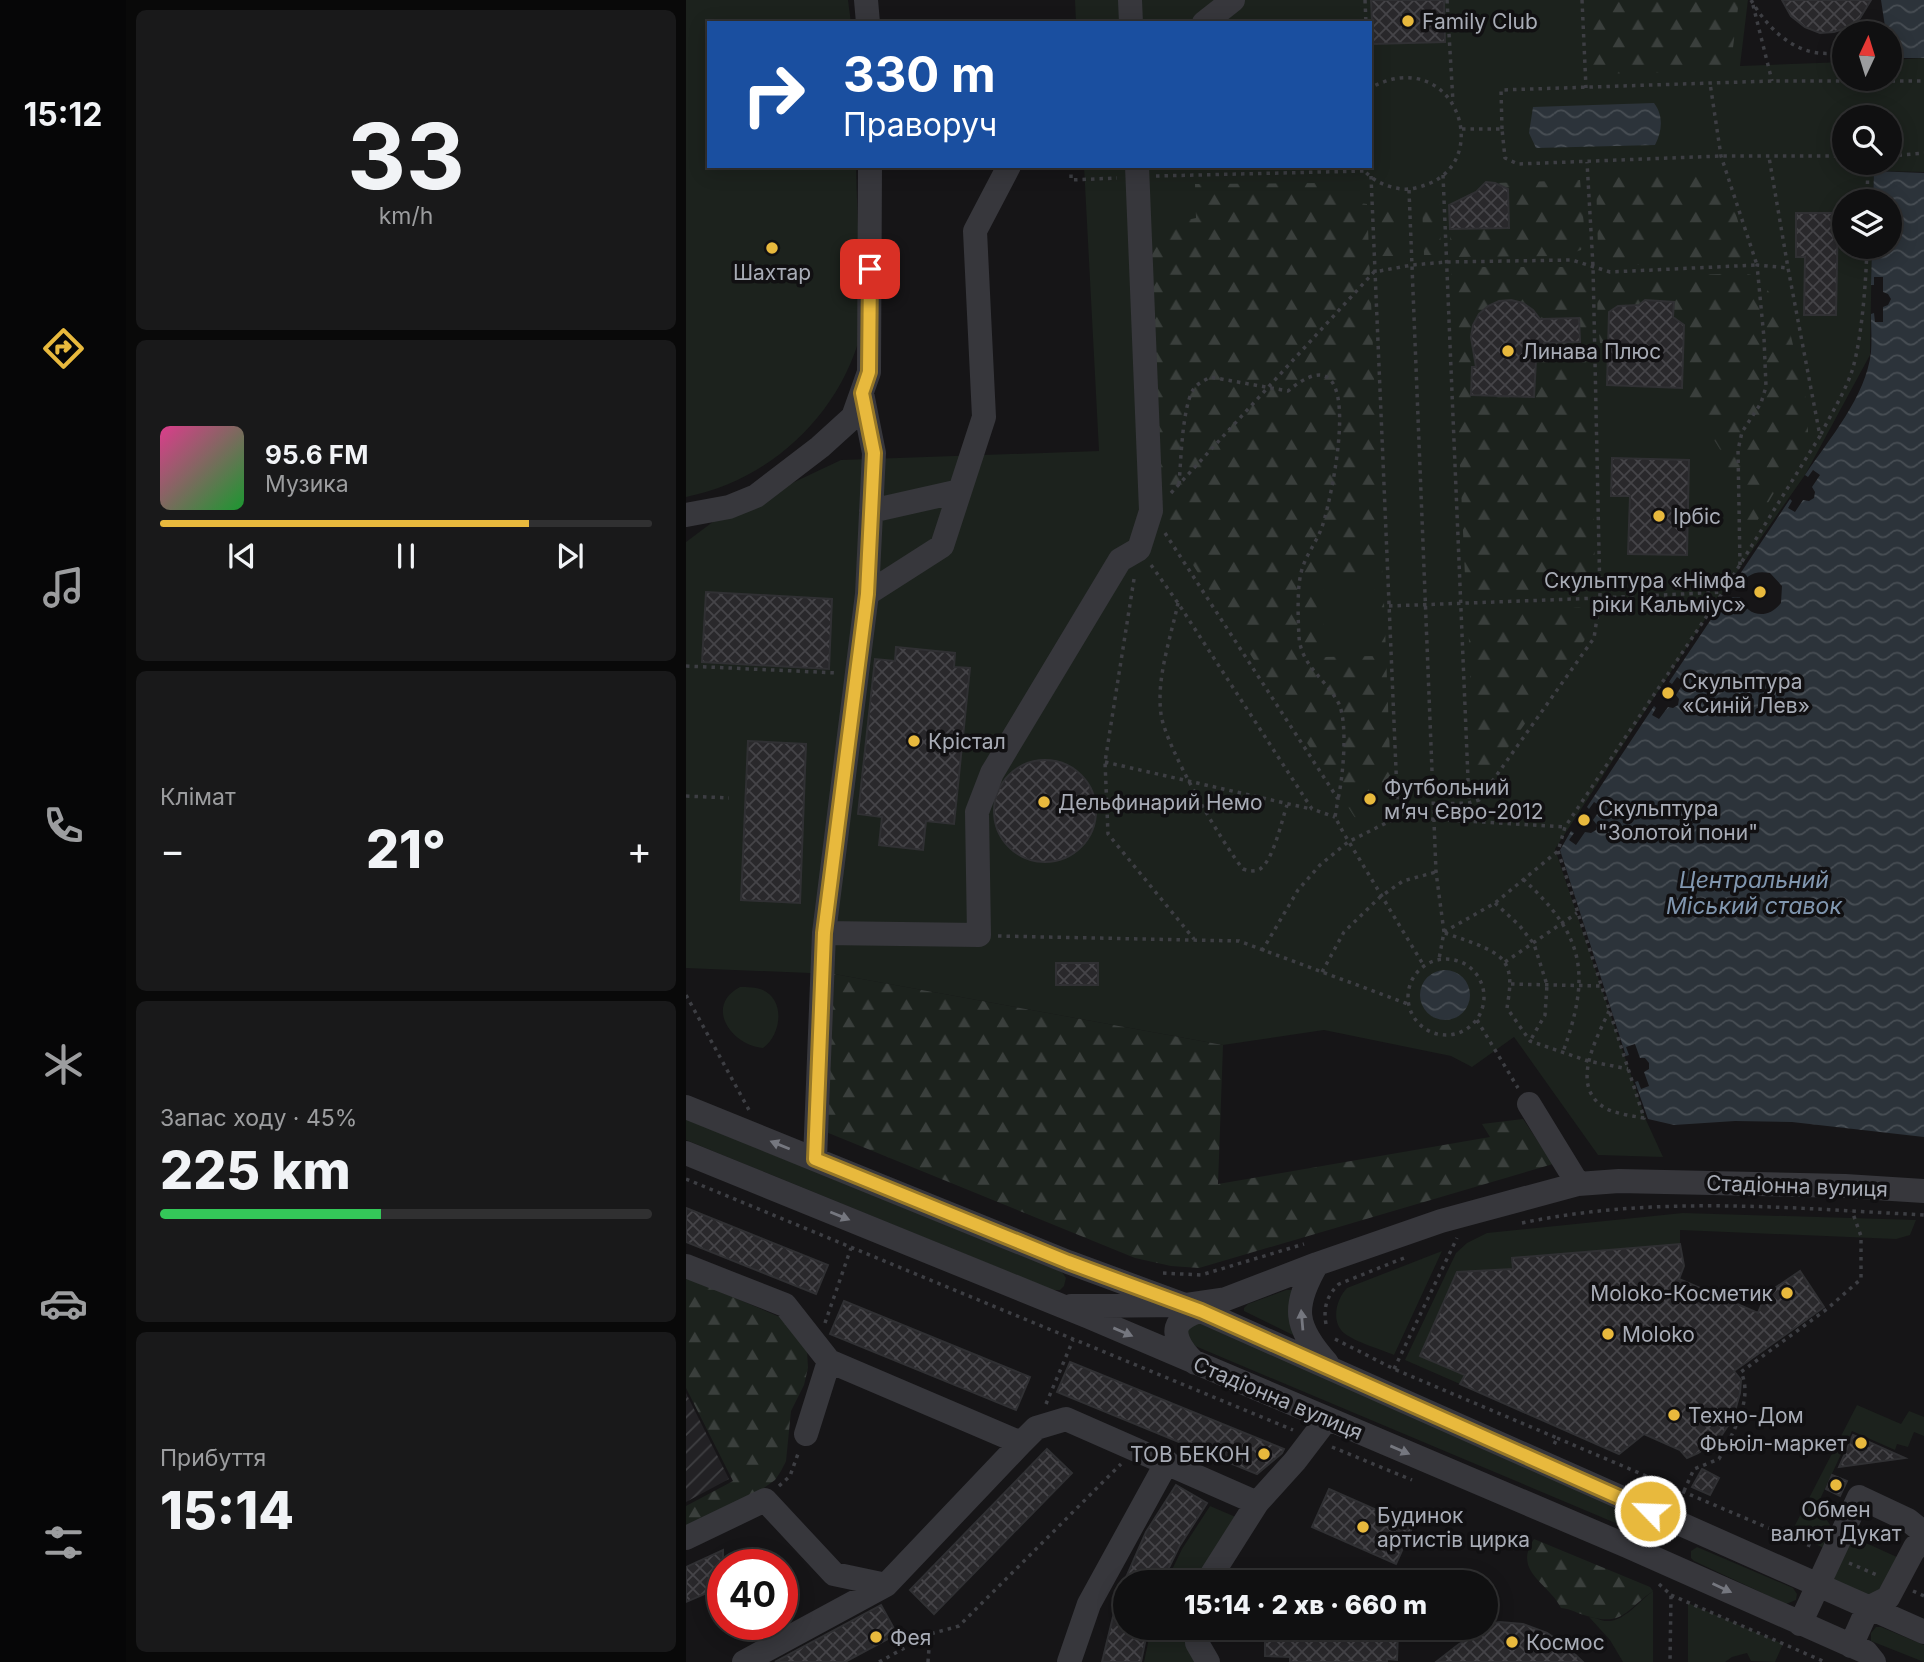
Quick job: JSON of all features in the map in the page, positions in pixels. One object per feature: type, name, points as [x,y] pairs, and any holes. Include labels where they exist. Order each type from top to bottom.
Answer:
[{"type":"street","points":[[1130,0],[1131,21]]},
{"type":"street","points":[[1207,21],[1233,0]]},
{"type":"street","points":[[686,515],[729,507],[756,496],[799,464],[853,417],[869,372],[870,168]]},
{"type":"street","points":[[867,594],[942,546],[984,417],[975,231],[1008,168]]},
{"type":"street","points":[[824,933],[979,935],[978,812],[992,773],[1120,560],[1139,549],[1151,511],[1138,171]]},
{"type":"street","points":[[815,1159],[824,933],[867,594],[874,453],[862,393]]},
{"type":"street","points":[[872,511],[960,491]]},
{"type":"street","points":[[1529,1104],[1578,1184]]},
{"type":"street","points":[[686,1107],[1068,1262],[1193,1308],[1924,1632]]},
{"type":"street","name":"Стадіонна вулиця","points":[[686,1153],[1195,1363],[1319,1429],[1687,1571],[1863,1653]]},
{"type":"street","name":"Стадіонна вулиця","points":[[1193,1308],[1226,1299],[1311,1254],[1578,1184],[1645,1181],[1845,1186],[1924,1191]]},
{"type":"street","points":[[1311,1254],[1303,1290],[1302,1331],[1332,1369]]},
{"type":"street","points":[[686,1266],[785,1305],[823,1353],[1028,1436]]},
{"type":"street","points":[[1060,1306],[1193,1308]]},
{"type":"street","points":[[1193,1308],[1178,1323],[1176,1331],[1177,1341],[1183,1352],[1195,1363]]},
{"type":"street","points":[[806,1434],[823,1353]]},
{"type":"street","points":[[744,1662],[886,1585],[1028,1436],[1066,1419],[1257,1503]]},
{"type":"street","points":[[1215,1570],[1257,1503],[1295,1461],[1319,1429]]},
{"type":"street","points":[[1069,1662],[1089,1604],[1167,1462]]},
{"type":"street","points":[[1800,1624],[1858,1497],[1908,1520],[1924,1533]]},
{"type":"street","points":[[686,1538],[765,1500],[834,1574],[886,1585]]},
{"type":"street","points":[[1627,1546],[1644,1545],[1653,1539],[1656,1529],[1650,1511]]},
{"type":"street","points":[[1687,1571],[1681,1550],[1686,1542],[1709,1537]]},
{"type":"street","points":[[1868,1608],[1888,1598],[1915,1548],[1924,1545]]},
{"type":"street","points":[[1863,1653],[1868,1608]]},
{"type":"street","points":[[1197,1640],[1208,1662]]},
{"type":"path","points":[[1365,0],[1366,21]]},
{"type":"path","points":[[1362,168],[1379,183],[1409,190],[1443,175],[1457,156],[1462,129],[1453,102],[1447,0]]},
{"type":"path","points":[[1581,0],[1586,88]]},
{"type":"path","points":[[1752,1],[1768,23],[1791,45],[1809,52],[1832,53]]},
{"type":"path","points":[[1752,1],[1772,81]]},
{"type":"path","points":[[1372,88],[1387,79],[1405,76],[1432,84],[1453,102]]},
{"type":"path","points":[[1832,80],[1501,90],[1505,158],[1518,164],[1721,156],[1832,156]]},
{"type":"path","points":[[1902,80],[1924,81]]},
{"type":"path","points":[[1710,83],[1721,156],[1757,265],[1764,338],[1766,387],[1762,403],[1742,432],[1738,450],[1740,565]]},
{"type":"path","points":[[1462,129],[1503,129]]},
{"type":"path","points":[[1902,155],[1924,153]]},
{"type":"path","points":[[1769,157],[1787,268],[1820,436]]},
{"type":"path","points":[[1434,804],[1469,803],[1479,800],[1594,638],[1600,598],[1593,266],[1587,162]]},
{"type":"path","points":[[1071,168],[1071,180],[1138,171],[1364,171]]},
{"type":"path","points":[[1443,175],[1469,803]]},
{"type":"path","points":[[1371,176],[1398,817]]},
{"type":"path","points":[[1409,190],[1436,872],[1444,932],[1439,959]]},
{"type":"path","points":[[1444,932],[1495,902],[1558,851],[1566,827],[1740,565],[1820,436],[1851,373],[1866,259]]},
{"type":"path","points":[[1338,799],[1151,511],[1179,486],[1374,272],[1446,262],[1572,260],[1610,272],[1757,265],[1787,268]]},
{"type":"path","points":[[1179,486],[1188,405],[1193,389],[1210,377],[1287,391],[1302,379],[1319,374],[1336,386],[1339,407],[1337,468],[1322,526],[1300,576],[1299,638],[1302,653],[1338,703],[1342,715],[1343,777],[1335,817],[1380,897],[1424,966]]},
{"type":"path","points":[[1139,549],[1178,603],[1312,809]]},
{"type":"path","points":[[1139,549],[1105,762],[1108,834],[1194,939]]},
{"type":"path","points":[[1389,606],[1723,592]]},
{"type":"path","points":[[1178,603],[1164,670],[1161,713],[1166,733],[1190,782],[1244,869],[1252,872],[1261,869],[1269,859],[1287,805]]},
{"type":"path","points":[[686,666],[857,674]]},
{"type":"path","points":[[1105,762],[1312,809],[1335,817]]},
{"type":"path","points":[[686,796],[729,798]]},
{"type":"path","points":[[1262,951],[1297,890],[1320,865],[1348,842],[1398,817],[1566,827]]},
{"type":"path","points":[[1558,851],[1644,1118],[1606,1108],[1594,1098],[1587,1085],[1585,1073],[1588,1061],[1609,1011]]},
{"type":"path","points":[[1322,972],[1344,932],[1380,897],[1403,881],[1436,872]]},
{"type":"path","points":[[1523,879],[1547,902],[1563,923],[1574,951],[1580,985],[1575,1019],[1563,1052]]},
{"type":"path","points":[[1495,902],[1534,943],[1547,985],[1545,1015],[1530,1041]]},
{"type":"path","points":[[1505,962],[1577,913]]},
{"type":"path","points":[[1444,932],[1484,947],[1505,962],[1511,984],[1507,1008],[1530,1041],[1588,1061],[1628,1069]]},
{"type":"path","points":[[979,935],[1240,941],[1408,1004]]},
{"type":"path","points":[[1439,959],[1462,962],[1478,976],[1484,993],[1484,1005],[1477,1020],[1457,1034],[1433,1033],[1422,1027],[1413,1017],[1408,1004],[1408,989],[1413,977],[1424,966],[1439,959]]},
{"type":"path","points":[[1511,984],[1601,986]]},
{"type":"path","points":[[686,995],[751,1112],[738,1107]]},
{"type":"path","points":[[1477,1020],[1529,1104]]},
{"type":"path","points":[[686,1179],[1073,1340],[1319,1429],[1422,1484]]},
{"type":"path","points":[[1509,1226],[1625,1208],[1684,1206],[1924,1215]]},
{"type":"path","points":[[1684,1491],[1693,1469],[1719,1459],[1736,1425],[1744,1400],[1746,1382],[1741,1372],[1827,1309],[1861,1279],[1861,1236],[1852,1211]]},
{"type":"path","points":[[1394,1368],[1458,1237],[1446,1241]]},
{"type":"path","points":[[823,1353],[852,1247]]},
{"type":"path","points":[[1161,1273],[1201,1275],[1311,1254]]},
{"type":"path","points":[[1326,1326],[1326,1302],[1339,1284],[1410,1256]]},
{"type":"path","points":[[1330,1336],[1394,1368],[1924,1596]]},
{"type":"path","points":[[1028,1436],[1073,1340]]},
{"type":"path","points":[[765,1500],[790,1476],[806,1434]]},
{"type":"path","points":[[1545,1464],[1557,1438]]},
{"type":"path","points":[[880,1662],[930,1634],[959,1626],[1136,1449]]},
{"type":"path","points":[[1671,1595],[1825,1662]]},
{"type":"path","points":[[928,1662],[930,1634]]},
{"type":"shaded area","points":[[686,1393],[729,1479],[686,1502]]},
{"type":"green space","name":"Шахтар","points":[[686,0],[848,0],[851,21],[707,21],[707,168],[856,168],[862,315],[861,333],[851,363],[818,417],[797,440],[746,476],[686,497]]},
{"type":"green space","points":[[1075,0],[1748,0],[1740,66],[1832,62],[1832,91],[1902,91],[1902,59],[1924,58],[1924,172],[1902,172],[1902,105],[1832,105],[1832,175],[1874,175],[1873,189],[1832,189],[1832,259],[1872,259],[1870,355],[1805,475],[1723,592],[1555,849],[1646,1120],[1663,1157],[1598,1155],[1514,1037],[1472,1067],[1451,1056],[1324,1030],[1223,1045],[834,974],[686,968],[686,542],[718,518],[841,460],[1099,451],[1084,168],[1372,168],[1372,21],[1076,21]]},
{"type":"green space","points":[[1589,0],[1739,0],[1730,71],[1590,74]]},
{"type":"green space","points":[[1723,173],[1747,250],[1743,259],[1619,266],[1611,266],[1601,261],[1598,249],[1596,178]]},
{"type":"green space","points":[[1580,180],[1585,238],[1581,250],[1563,256],[1451,257],[1450,229],[1508,228],[1508,189],[1495,183]]},
{"type":"green space","points":[[1320,183],[1351,202],[1367,204],[1383,591],[1375,591],[1374,573],[1323,574],[1324,657],[1376,656],[1376,602],[1384,602],[1392,809],[1359,824],[1168,526],[1163,507],[1150,239],[1157,228],[1168,222],[1196,218],[1195,184]]},
{"type":"green space","points":[[1439,203],[1441,255],[1424,255],[1422,204]]},
{"type":"green space","points":[[1380,205],[1397,205],[1399,256],[1382,256]]},
{"type":"green space","points":[[1451,267],[1569,267],[1580,272],[1585,278],[1588,290],[1595,574],[1595,584],[1590,592],[1466,598]]},
{"type":"green space","points":[[1744,273],[1755,276],[1766,288],[1779,306],[1789,328],[1808,408],[1808,436],[1744,543],[1743,488],[1732,479],[1721,451],[1682,388],[1684,325],[1673,317],[1674,302],[1645,300],[1639,305],[1616,308],[1609,313],[1608,343],[1600,343],[1597,306],[1602,285],[1615,278]]},
{"type":"green space","points":[[1579,607],[1591,613],[1589,631],[1584,641],[1474,795],[1468,613]]},
{"type":"green space","points":[[834,974],[1223,1045],[1218,1184],[1490,1137],[1482,1124],[1523,1119],[1553,1164],[1199,1268],[1171,1266],[1135,1258],[826,1132]]},
{"type":"green space","points":[[740,987],[763,990],[775,1002],[778,1010],[777,1027],[763,1048],[741,1040],[726,1024],[724,1004],[729,995]]},
{"type":"green space","points":[[686,1119],[1062,1272],[1066,1278],[1064,1286],[1060,1290],[1053,1290],[686,1140]]},
{"type":"green space","points":[[1683,1213],[1916,1220],[1910,1235],[1896,1239],[1680,1230],[1680,1244],[1513,1258],[1513,1269],[1457,1272],[1420,1356],[1465,1375],[1460,1384],[1405,1360],[1456,1253],[1467,1243],[1487,1233]]},
{"type":"green space","points":[[1442,1251],[1394,1355],[1354,1339],[1340,1328],[1336,1310],[1347,1288]]},
{"type":"green space","points":[[686,1277],[782,1318],[807,1350],[808,1368],[804,1385],[791,1411],[786,1461],[775,1480],[747,1500],[686,1528],[686,1506],[733,1481],[686,1388]]},
{"type":"green space","points":[[1292,1290],[1295,1336],[1244,1311],[1248,1304]]},
{"type":"green space","points":[[1196,1321],[1642,1519],[1644,1525],[1637,1531],[1632,1530],[1188,1343],[1188,1325]]},
{"type":"green space","points":[[1857,1405],[1901,1424],[1909,1411],[1924,1417],[1924,1436],[1914,1432],[1908,1447],[1897,1444],[1895,1450],[1852,1431],[1814,1512],[1826,1519],[1831,1526],[1824,1548],[1791,1533]]},
{"type":"green space","points":[[1210,1506],[1238,1518],[1207,1570],[1172,1570]]},
{"type":"green space","points":[[1846,1538],[1855,1538],[1899,1558],[1879,1600],[1833,1582]]},
{"type":"green space","points":[[1534,1539],[1650,1587],[1653,1591],[1617,1618],[1599,1619],[1561,1608],[1530,1569],[1528,1550]]},
{"type":"green space","points":[[1697,1547],[1793,1588],[1797,1594],[1796,1600],[1786,1604],[1694,1561],[1691,1551]]},
{"type":"green space","points":[[1653,1591],[1653,1662],[1623,1662],[1610,1640],[1589,1617],[1612,1621],[1631,1610]]},
{"type":"green space","points":[[1688,1603],[1783,1644],[1775,1662],[1751,1661],[1747,1653],[1725,1662],[1688,1662]]},
{"type":"green space","points":[[1876,1627],[1924,1645],[1924,1662],[1871,1641],[1871,1633]]},
{"type":"green space","points":[[1149,1640],[1191,1640],[1198,1662],[1144,1662]]},
{"type":"water","points":[[1881,0],[1924,0],[1924,58],[1902,58],[1902,21],[1884,21]]},
{"type":"water","points":[[1654,103],[1661,124],[1655,145],[1536,148],[1529,133],[1533,107]]},
{"type":"water","name":"Центральний Міський ставок","points":[[1924,173],[1924,1137],[1792,1122],[1735,1121],[1674,1125],[1648,1119],[1635,1082],[1638,1081],[1641,1089],[1649,1086],[1644,1072],[1649,1069],[1649,1063],[1645,1058],[1640,1058],[1635,1044],[1626,1047],[1629,1055],[1626,1056],[1560,850],[1571,831],[1574,833],[1569,840],[1576,845],[1585,832],[1596,830],[1597,825],[1593,820],[1602,807],[1594,802],[1589,809],[1587,807],[1654,706],[1656,708],[1652,715],[1659,719],[1668,707],[1678,705],[1679,699],[1676,695],[1684,682],[1677,677],[1672,684],[1669,682],[1726,597],[1740,597],[1748,609],[1758,614],[1770,612],[1781,603],[1782,586],[1770,573],[1755,573],[1747,577],[1740,590],[1730,589],[1790,499],[1792,501],[1788,508],[1795,512],[1803,500],[1814,498],[1812,487],[1820,475],[1813,470],[1808,477],[1805,475],[1845,417],[1868,369],[1871,314],[1874,313],[1875,322],[1883,322],[1883,307],[1888,305],[1891,299],[1883,292],[1883,277],[1874,277],[1874,285],[1871,285],[1872,259],[1902,259],[1902,189],[1873,189],[1874,175]]},
{"type":"water","points":[[1445,970],[1463,977],[1470,995],[1463,1013],[1445,1020],[1427,1013],[1420,995],[1427,977]]},
{"type":"building","name":"Family Club","points":[[1371,0],[1444,0],[1445,42],[1373,44]]},
{"type":"building","points":[[1782,0],[1871,0],[1856,21],[1832,21],[1832,32],[1820,33],[1805,27],[1791,16]]},
{"type":"building","points":[[1486,182],[1508,189],[1509,228],[1450,229],[1449,205],[1476,192]]},
{"type":"building","points":[[1796,213],[1832,213],[1832,259],[1837,259],[1836,315],[1804,315],[1805,257],[1796,257]]},
{"type":"building","name":"Линава Плюс","points":[[1511,300],[1523,303],[1540,319],[1579,318],[1580,342],[1544,343],[1536,360],[1534,397],[1471,395],[1472,367],[1476,367],[1471,337],[1473,325],[1479,314],[1488,306]]},
{"type":"building","points":[[1645,300],[1674,302],[1673,317],[1684,325],[1682,388],[1607,385],[1609,312],[1618,306],[1639,305]]},
{"type":"building","name":"Ірбіс","points":[[1612,458],[1689,460],[1687,555],[1628,554],[1630,496],[1611,496]]},
{"type":"building","points":[[706,592],[832,599],[829,669],[702,662]]},
{"type":"building","name":"Крістал","points":[[896,647],[955,653],[954,667],[970,668],[954,824],[926,821],[923,850],[879,845],[882,817],[858,814],[875,659],[895,661]]},
{"type":"building","points":[[748,741],[806,744],[800,903],[741,900]]},
{"type":"building","name":"Дельфинарий Немо","points":[[1045,760],[1065,764],[1081,775],[1092,791],[1096,811],[1092,831],[1081,847],[1065,858],[1045,862],[1025,858],[1009,847],[998,831],[994,811],[998,791],[1009,775],[1025,764]]},
{"type":"building","points":[[1056,963],[1098,963],[1098,985],[1056,985]]},
{"type":"building","points":[[686,1208],[828,1265],[816,1294],[686,1242]]},
{"type":"building","name":"Moloko","points":[[1680,1244],[1684,1266],[1679,1279],[1758,1313],[1766,1294],[1800,1271],[1824,1307],[1734,1371],[1741,1380],[1733,1418],[1719,1439],[1687,1458],[1680,1450],[1644,1434],[1619,1454],[1460,1384],[1465,1375],[1420,1356],[1457,1272],[1513,1269],[1512,1258]]},
{"type":"building","points":[[844,1301],[1030,1377],[1016,1410],[830,1334]]},
{"type":"building","points":[[1070,1362],[1284,1449],[1257,1474],[1057,1392]]},
{"type":"building","name":"Фьюіл-маркет","points":[[1853,1435],[1905,1458],[1839,1467]]},
{"type":"building","points":[[1047,1449],[1072,1473],[934,1614],[910,1590]]},
{"type":"building","points":[[1702,1469],[1719,1478],[1710,1495],[1692,1487]]},
{"type":"building","name":"Обмен валют Дукат","points":[[1832,1475],[1847,1481],[1840,1496],[1826,1489]]},
{"type":"building","points":[[1176,1485],[1207,1503],[1168,1570],[1129,1570],[1146,1532]]},
{"type":"building","name":"Будинок артистів цирка","points":[[1329,1489],[1413,1526],[1396,1564],[1312,1527]]},
{"type":"building","points":[[707,1557],[707,1593],[686,1602],[686,1567]]},
{"type":"building","points":[[881,1605],[897,1634],[845,1662],[775,1662]]},
{"type":"building","points":[[1113,1617],[1113,1640],[1146,1640],[1141,1662],[1102,1662]]},
{"type":"building","name":"Космос","points":[[1498,1622],[1523,1624],[1547,1633],[1583,1662],[1436,1662],[1466,1640],[1498,1640]]},
{"type":"building","points":[[1265,1640],[1398,1640],[1397,1660],[1387,1659],[1387,1662],[1290,1662],[1290,1657],[1265,1656]]},
{"type":"place","name":"Family Club","points":[[1408,21]]},
{"type":"place","name":"Шахтар","points":[[772,248]]},
{"type":"place","name":"Линава Плюс","points":[[1508,351]]},
{"type":"place","name":"Ірбіс","points":[[1659,516]]},
{"type":"place","name":"Скульптура «Німфа ріки Кальміус»","points":[[1760,592]]},
{"type":"place","name":"Скульптура «Синій Лев»","points":[[1668,693]]},
{"type":"place","name":"Крістал","points":[[914,741]]},
{"type":"place","name":"Футбольний мʼяч Євро-2012","points":[[1370,799]]},
{"type":"place","name":"Дельфинарий Немо","points":[[1044,802]]},
{"type":"place","name":"Скульптура \"Золотой пони\"","points":[[1584,820]]},
{"type":"place","name":"Moloko-Косметик","points":[[1787,1293]]},
{"type":"place","name":"Moloko","points":[[1608,1334]]},
{"type":"place","name":"Техно-Дом","points":[[1674,1415]]},
{"type":"place","name":"Фьюіл-маркет","points":[[1861,1443]]},
{"type":"place","name":"ТОВ БЕКОН","points":[[1264,1454]]},
{"type":"place","name":"Обмен валют Дукат","points":[[1836,1485]]},
{"type":"place","name":"Будинок артистів цирка","points":[[1363,1527]]},
{"type":"place","name":"Фея","points":[[876,1637]]},
{"type":"place","name":"Космос","points":[[1512,1642]]},
{"type":"route","points":[[870,269],[869,372],[862,393],[874,453],[867,594],[824,933],[815,1159],[1068,1262],[1201,1311],[1650,1511]]}]
